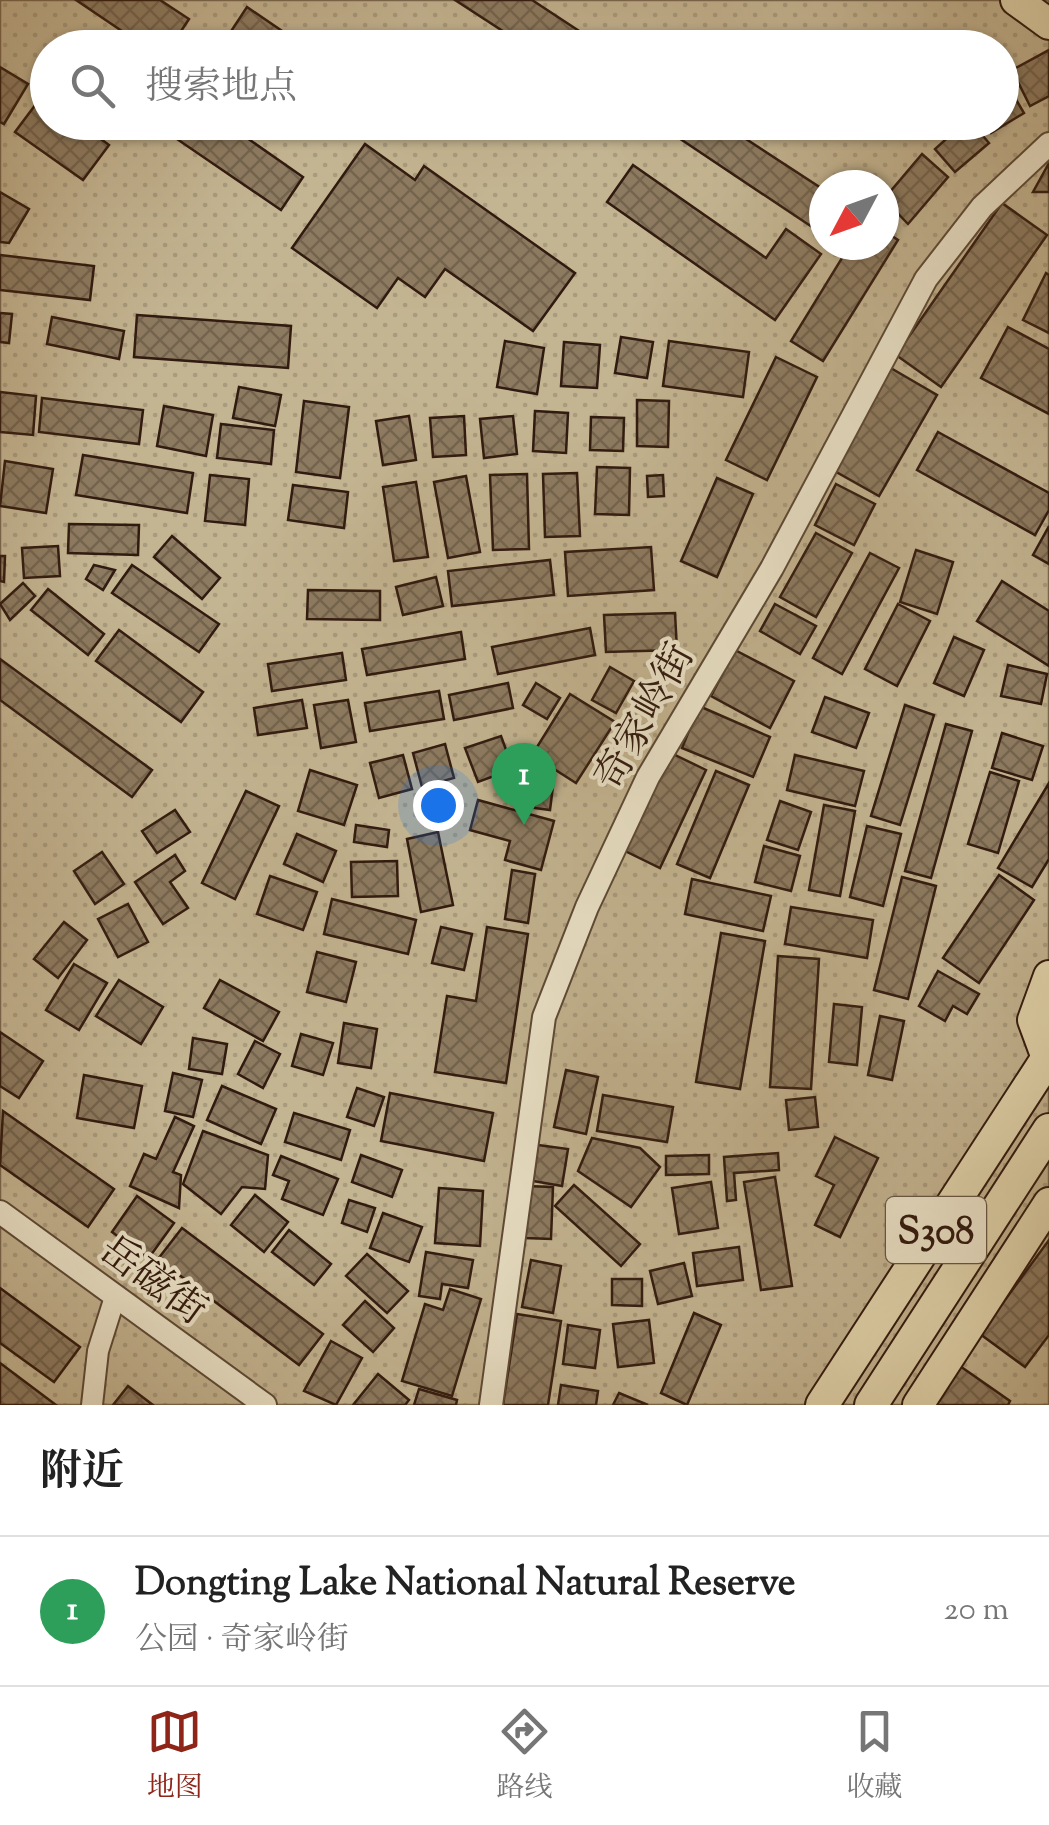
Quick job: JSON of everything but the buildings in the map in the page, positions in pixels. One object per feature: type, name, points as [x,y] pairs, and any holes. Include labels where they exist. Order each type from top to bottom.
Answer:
[{"type":"highway","name":"S308","points":[[822,1405],[1048,1057]]},
{"type":"highway","name":"S308","points":[[871,1405],[1049,1130]]},
{"type":"main road","points":[[1016,0],[1049,24]]},
{"type":"main road","points":[[1048,1057],[1033,1020],[1049,976]]},
{"type":"main road","points":[[918,1405],[1049,1203]]},
{"type":"street","name":"奇家岭街","points":[[491,1405],[544,1018],[587,907],[648,776],[772,568],[926,279],[982,207],[1049,144]]},
{"type":"street","name":"岳磁街","points":[[0,1212],[264,1405]]},
{"type":"street","points":[[92,1405],[98,1351],[115,1297]]},
{"type":"shaded area","points":[[0,0],[1049,0],[1049,1405],[0,1405]]},
{"type":"place","name":"Dongting Lake National Natural Reserve","points":[[524,825]]}]
